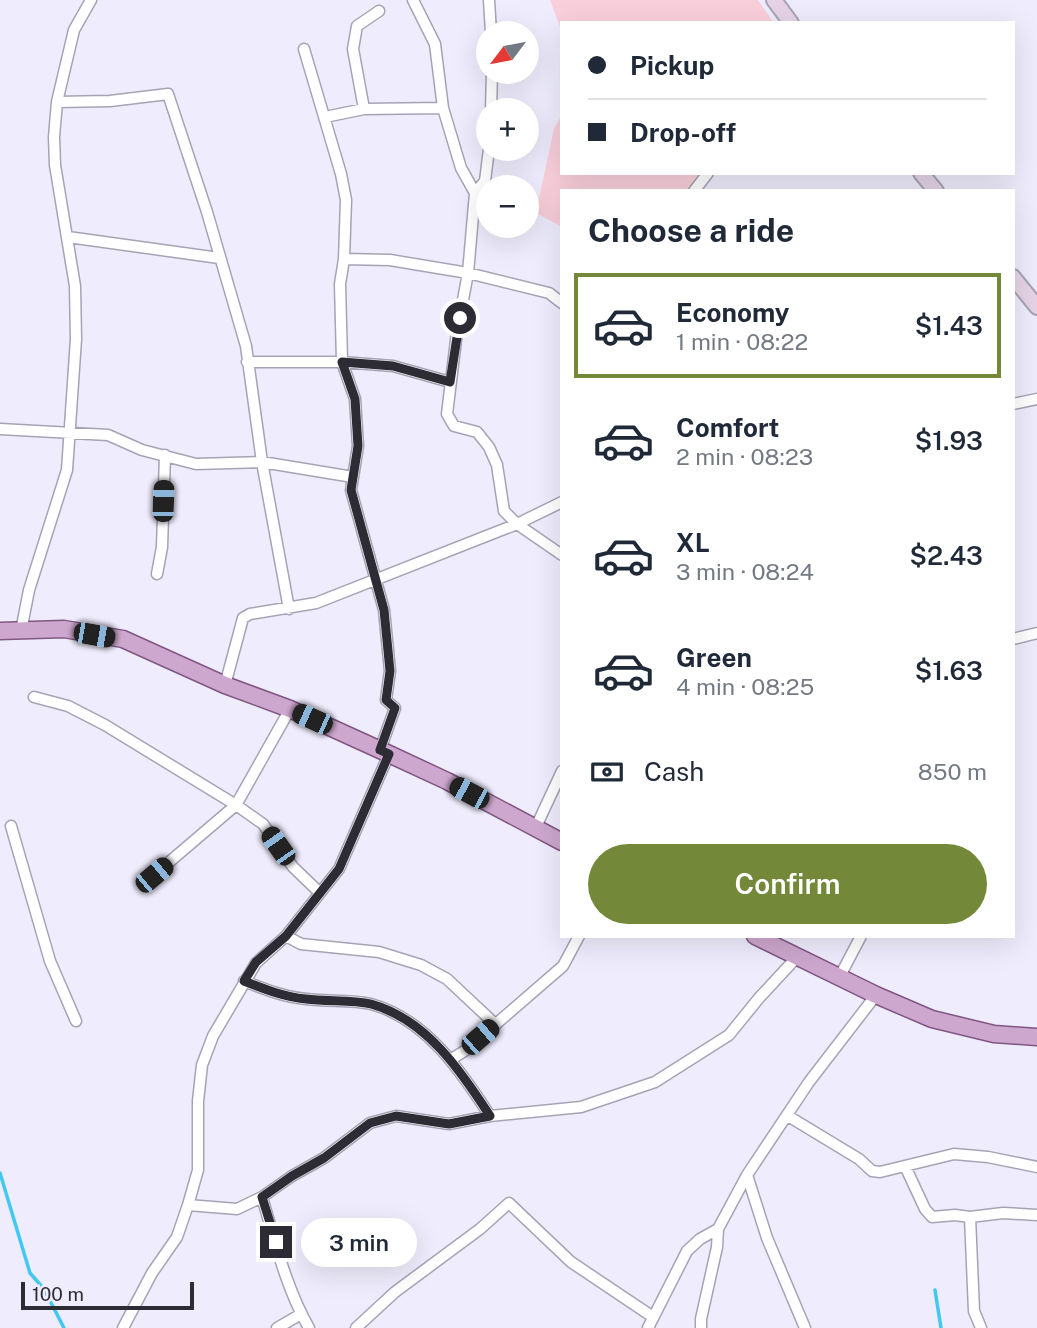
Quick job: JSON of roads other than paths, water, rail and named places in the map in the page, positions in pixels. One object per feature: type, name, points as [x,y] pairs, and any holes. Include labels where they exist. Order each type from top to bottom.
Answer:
[{"type":"main road","points":[[0,631],[64,629],[123,639],[385,752],[447,781],[560,841]]},
{"type":"main road","points":[[759,938],[932,1019],[994,1034],[1037,1037]]},
{"type":"street","points":[[21,631],[29,590],[67,470],[71,434],[76,339],[75,286],[55,165],[54,137],[57,102],[74,30],[91,0]]},
{"type":"street","points":[[413,0],[435,44],[443,108],[461,168],[475,193],[468,273],[447,414],[454,426],[477,432],[484,438],[496,465],[504,511],[517,524],[560,554]]},
{"type":"street","points":[[489,0],[490,21]]},
{"type":"street","points":[[774,0],[790,21]]},
{"type":"street","points":[[364,109],[353,49],[357,26],[380,11]]},
{"type":"street","points":[[123,1328],[152,1273],[177,1237],[188,1205],[198,1170],[198,1101],[202,1065],[213,1036],[256,962],[286,936],[339,869],[385,752],[395,708],[386,700],[390,671],[384,610],[351,490],[358,446],[355,399],[342,362],[340,284],[344,258],[346,200],[341,174],[304,49]]},
{"type":"street","points":[[57,102],[110,101],[168,94],[207,212],[246,346],[262,462],[289,609]]},
{"type":"street","points":[[325,117],[364,109],[443,108]]},
{"type":"street","points":[[475,193],[485,181],[488,161]]},
{"type":"street","points":[[696,189],[706,175]]},
{"type":"street","points":[[923,175],[934,189]]},
{"type":"street","points":[[68,237],[219,258]]},
{"type":"street","points":[[344,258],[390,260],[468,273],[549,293],[560,301]]},
{"type":"street","points":[[1015,280],[1037,307]]},
{"type":"street","points":[[247,362],[342,362],[393,366],[450,382]]},
{"type":"street","points":[[1015,404],[1037,399]]},
{"type":"street","points":[[0,429],[108,435],[142,450],[196,464],[262,462],[353,477]]},
{"type":"street","points":[[157,574],[162,547],[165,456]]},
{"type":"street","points":[[225,685],[243,618],[250,614],[316,603],[517,524],[560,503]]},
{"type":"street","points":[[1015,638],[1037,633]]},
{"type":"street","points":[[34,697],[68,706],[105,725],[236,805],[263,824],[293,867],[320,893]]},
{"type":"street","points":[[154,875],[236,805],[290,709]]},
{"type":"street","points":[[535,829],[560,775]]},
{"type":"street","points":[[11,826],[50,961],[76,1021]]},
{"type":"street","points":[[286,936],[301,944],[379,952],[421,965],[447,979],[495,1024]]},
{"type":"street","points":[[450,1060],[562,966],[578,938]]},
{"type":"street","points":[[840,976],[860,938]]},
{"type":"street","points":[[188,1205],[237,1209],[262,1197],[324,1158],[370,1123],[396,1116],[449,1124],[490,1116],[581,1107],[655,1082],[729,1035],[797,957]]},
{"type":"street","points":[[244,981],[304,999],[370,1004],[410,1021],[450,1060],[490,1116]]},
{"type":"street","points":[[701,1328],[718,1229],[747,1175],[809,1082],[876,995]]},
{"type":"street","points":[[788,1116],[859,1159],[872,1171],[880,1172],[954,1154],[988,1157],[1037,1167]]},
{"type":"street","points":[[905,1166],[925,1209],[932,1217],[970,1217],[1003,1213],[1037,1215]]},
{"type":"street","points":[[747,1175],[767,1238],[805,1328]]},
{"type":"street","points":[[262,1197],[283,1265],[309,1328]]},
{"type":"street","points":[[356,1328],[395,1292],[509,1203],[571,1262],[653,1317]]},
{"type":"street","points":[[970,1217],[974,1311],[981,1328]]},
{"type":"street","points":[[648,1328],[687,1251],[700,1239],[718,1229]]},
{"type":"street","points":[[277,1328],[301,1314]]},
{"type":"waterway","points":[[0,1173],[30,1273],[44,1289],[64,1328]]},
{"type":"waterway","points":[[935,1290],[941,1328]]}]
